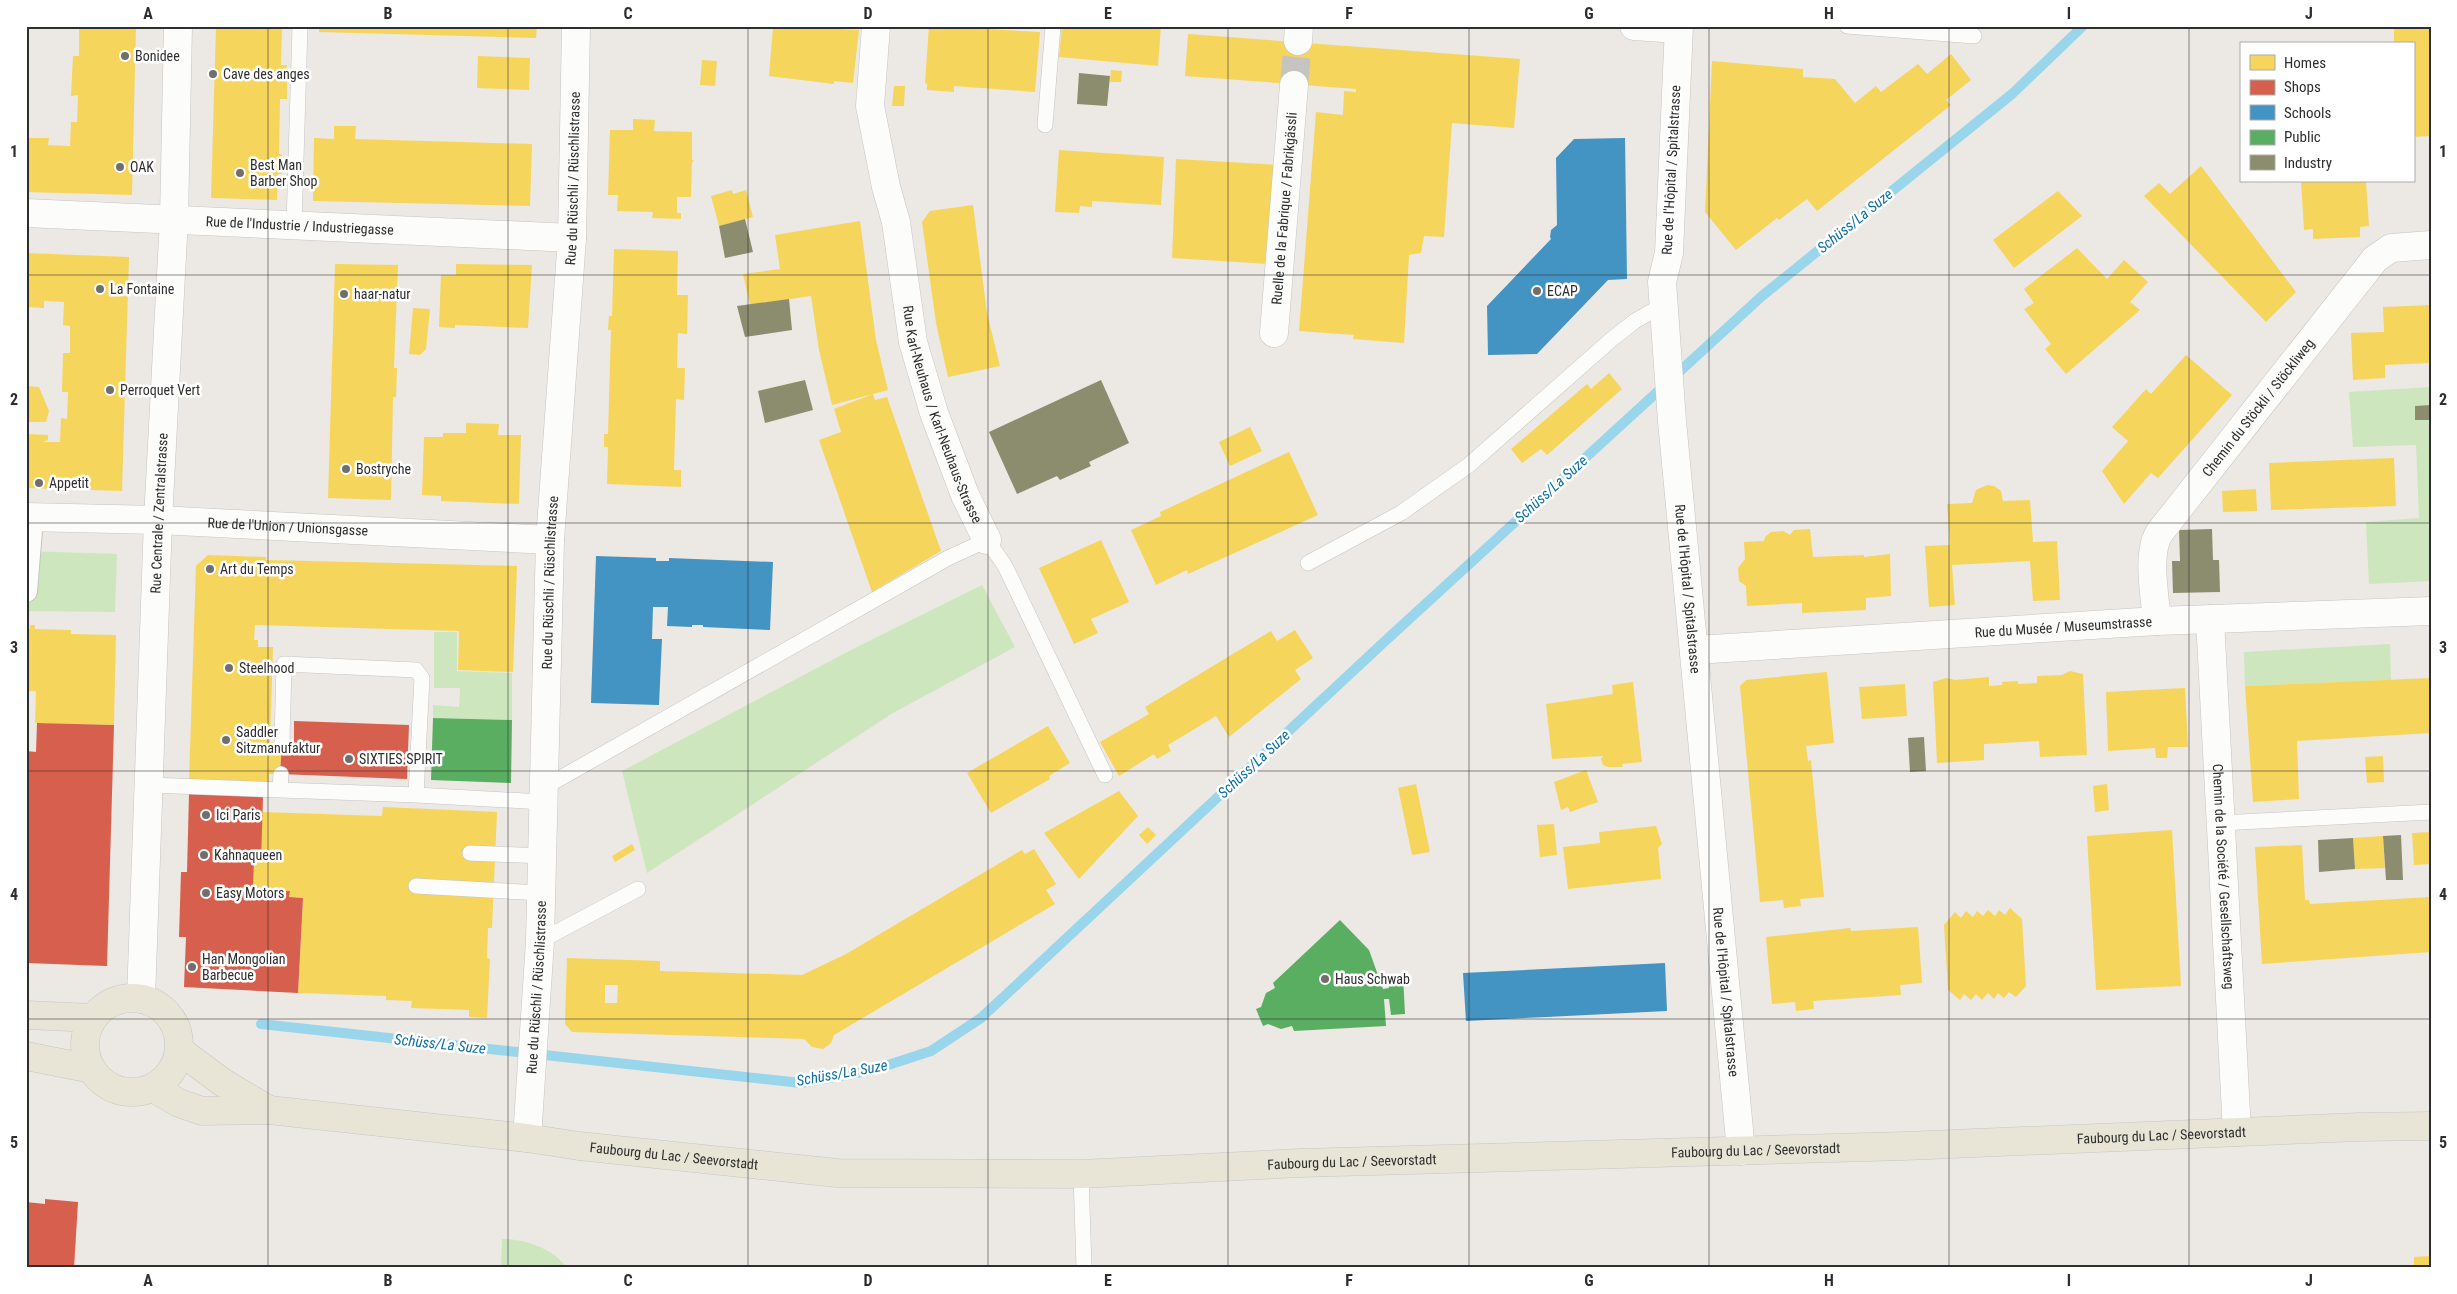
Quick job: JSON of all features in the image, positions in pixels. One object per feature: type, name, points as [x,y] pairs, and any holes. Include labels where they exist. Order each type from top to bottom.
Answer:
[{"type":"main road","points":[[128,998],[141,999],[166,1012],[174,1023],[179,1037],[179,1050],[171,1072],[153,1088],[136,1092],[123,1092],[100,1080],[92,1069],[86,1052],[86,1034],[94,1018],[103,1008],[114,1001],[128,998]]},
{"type":"main road","points":[[26,1015],[33,1013],[94,1018]]},
{"type":"main road","name":"Faubourg du Lac / Seevorstadt","points":[[179,1050],[222,1082],[269,1110]]},
{"type":"main road","points":[[26,1056],[92,1069]]},
{"type":"main road","name":"Faubourg du Lac / Seevorstadt","points":[[153,1088],[179,1103],[202,1111],[269,1110],[527,1138],[579,1146],[837,1173],[1081,1174],[1300,1163],[1741,1151],[2360,1127],[2431,1126]]},
{"type":"street","name":"Rue Centrale / Zentralstrasse","points":[[141,999],[158,520],[174,218],[178,26]]},
{"type":"street","name":"Rue du Rüschli / Rüschlistrasse","points":[[527,1138],[540,942],[550,540],[572,238],[576,26]]},
{"type":"street","name":"Rue Karl-Neuhaus / Karl-Neuhaus-Strasse","points":[[876,26],[870,106],[886,187],[896,222],[913,342],[945,441],[965,495],[987,540]]},
{"type":"street","points":[[1634,26],[1678,28]]},
{"type":"street","name":"Rue de l'Hôpital / Spitalstrasse","points":[[1678,28],[1669,253],[1662,282],[1663,305],[1672,421],[1741,1151]]},
{"type":"street","name":"Ruelle de la Fabrique / Fabrikgässli","points":[[1274,333],[1294,85]]},
{"type":"street","name":"Rue de l'Industrie / Industriegasse","points":[[26,213],[174,218],[572,238]]},
{"type":"street","name":"Chemin du Stöckli / Stöckliweg","points":[[2157,621],[2153,552],[2156,538],[2160,532],[2375,259],[2391,248],[2431,245]]},
{"type":"street","points":[[26,591],[29,518]]},
{"type":"street","name":"Rue de l'Union / Unionsgasse","points":[[29,518],[158,520],[550,540]]},
{"type":"street","name":"Rue du Musée / Museumstrasse","points":[[1695,650],[2157,621],[2431,611]]},
{"type":"street","name":"Chemin de la Société / Gesellschaftsweg","points":[[2210,619],[2237,1132]]},
{"type":"lane","points":[[294,225],[300,26]]},
{"type":"lane","points":[[1044,125],[1053,26]]},
{"type":"lane","points":[[1847,26],[1974,36]]},
{"type":"lane","points":[[1308,563],[1401,512],[1468,465],[1612,339],[1636,321],[1663,305]]},
{"type":"lane","points":[[149,785],[416,795],[543,795],[948,558],[987,540]]},
{"type":"lane","name":"Rue Karl-Neuhaus / Karl-Neuhaus-Strasse","points":[[987,540],[1006,566],[1104,775]]},
{"type":"lane","points":[[282,742],[284,664],[416,670],[422,678],[416,795]]},
{"type":"lane","points":[[280,790],[281,774]]},
{"type":"lane","points":[[2221,823],[2431,812]]},
{"type":"lane","points":[[470,853],[541,856]]},
{"type":"lane","points":[[416,886],[541,893]]},
{"type":"lane","points":[[540,942],[638,889]]},
{"type":"lane","points":[[1081,1174],[1084,1268]]},
{"type":"green space","points":[[2431,387],[2431,581],[2369,584],[2366,522],[2419,518],[2416,445],[2353,447],[2349,392]]},
{"type":"green space","points":[[26,551],[117,554],[115,612],[26,611]]},
{"type":"green space","points":[[982,585],[1015,647],[893,713],[647,873],[622,771],[853,649]]},
{"type":"green space","points":[[434,632],[457,632],[457,671],[512,673],[512,720],[433,718],[433,705],[459,707],[460,688],[434,688]]},
{"type":"green space","points":[[2390,644],[2391,680],[2245,686],[2244,652]]},
{"type":"green space","points":[[502,1239],[511,1239],[538,1246],[554,1255],[567,1268],[501,1268]]},
{"type":"building: Homes","points":[[73,26],[136,26],[132,195],[26,192],[26,138],[49,138],[48,145],[70,146],[71,122],[77,122],[78,95],[71,96],[73,56],[79,56],[79,29],[73,29]]},
{"type":"building: Homes","points":[[216,26],[282,26],[281,65],[287,65],[287,99],[280,99],[279,154],[282,155],[282,174],[278,174],[277,200],[211,198]]},
{"type":"building: Homes","points":[[319,26],[537,26],[536,38],[319,32]]},
{"type":"building: Homes","points":[[773,26],[840,26],[840,29],[859,30],[853,83],[834,81],[834,84],[769,76]]},
{"type":"building: Homes","points":[[929,26],[1040,32],[1035,92],[954,86],[954,92],[927,90],[927,84],[925,83]]},
{"type":"building: Homes","points":[[1062,26],[1161,26],[1158,66],[1059,57]]},
{"type":"building: Homes","points":[[2394,26],[2431,26],[2431,136],[2414,137],[2414,42],[2394,42]]},
{"type":"building: Homes","points":[[1188,34],[1520,59],[1514,128],[1452,123],[1444,237],[1424,236],[1421,253],[1409,255],[1404,343],[1353,339],[1354,335],[1299,331],[1316,112],[1343,115],[1344,91],[1356,92],[1356,89],[1185,76]]},
{"type":"building: Homes","points":[[1951,54],[1971,80],[1946,100],[1951,105],[1817,211],[1807,199],[1779,220],[1777,218],[1736,250],[1705,212],[1712,61],[1803,69],[1803,77],[1835,79],[1855,103],[1876,86],[1881,92],[1918,64],[1927,74]]},
{"type":"building: Homes","points":[[478,56],[530,58],[529,90],[477,88]]},
{"type":"building: Homes","points":[[702,60],[717,61],[715,86],[700,85]]},
{"type":"building: Homes","points":[[1111,70],[1122,71],[1121,82],[1110,82]]},
{"type":"building: Homes","points":[[894,86],[905,86],[904,106],[892,106]]},
{"type":"building: Homes","points":[[633,119],[655,120],[654,131],[692,132],[692,160],[694,160],[692,163],[691,197],[677,197],[677,213],[681,213],[681,219],[652,218],[653,212],[617,211],[618,195],[608,195],[610,130],[633,130]]},
{"type":"building: Homes","points":[[334,126],[356,126],[355,139],[532,144],[530,206],[313,201],[314,138],[334,139]]},
{"type":"building: Homes","points":[[1059,150],[1164,157],[1161,205],[1092,201],[1092,207],[1080,206],[1079,213],[1055,212]]},
{"type":"building: Homes","points":[[1176,159],[1279,165],[1270,264],[1172,258]]},
{"type":"building: Homes","points":[[2201,166],[2296,292],[2266,322],[2144,196],[2159,183],[2170,194]]},
{"type":"building: Homes","points":[[2301,182],[2366,182],[2369,226],[2360,227],[2360,237],[2313,239],[2313,229],[2304,230]]},
{"type":"building: Homes","points":[[732,190],[733,194],[746,190],[753,217],[719,226],[711,196]]},
{"type":"building: Homes","points":[[2058,191],[2082,216],[2014,268],[1993,240]]},
{"type":"building: Homes","points":[[973,205],[987,313],[1000,366],[948,377],[936,323],[922,222],[930,211]]},
{"type":"building: Homes","points":[[860,221],[876,340],[888,390],[832,405],[819,350],[811,296],[750,305],[743,274],[780,269],[775,235]]},
{"type":"building: Homes","points":[[2077,248],[2107,279],[2124,260],[2148,282],[2130,302],[2140,310],[2066,374],[2045,349],[2051,344],[2024,309],[2034,303],[2024,289]]},
{"type":"building: Homes","points":[[614,249],[678,251],[677,295],[688,295],[687,334],[678,333],[677,368],[685,368],[684,400],[676,399],[674,470],[681,470],[681,487],[607,484],[608,447],[604,447],[604,434],[608,434],[611,330],[608,330],[609,316],[612,316]]},
{"type":"building: Homes","points":[[26,253],[129,257],[122,491],[26,488],[26,434],[48,435],[48,440],[43,442],[60,442],[61,418],[67,419],[68,392],[62,392],[63,353],[70,353],[70,326],[63,325],[64,302],[44,301],[44,308],[26,307]]},
{"type":"building: Homes","points":[[335,264],[398,265],[394,368],[397,368],[396,397],[393,397],[391,500],[328,498]]},
{"type":"building: Homes","points":[[456,264],[532,265],[528,328],[455,325],[455,328],[439,327],[441,275],[456,275]]},
{"type":"building: Homes","points":[[2431,305],[2431,363],[2385,365],[2385,378],[2353,380],[2351,333],[2384,332],[2383,307]]},
{"type":"building: Homes","points":[[413,308],[430,309],[426,349],[420,355],[409,354]]},
{"type":"building: Homes","points":[[2186,355],[2232,395],[2158,478],[2151,473],[2124,504],[2102,471],[2128,441],[2112,427],[2146,389],[2151,394]]},
{"type":"building: Homes","points":[[1609,373],[1622,389],[1547,455],[1541,449],[1522,463],[1511,449],[1587,384],[1591,389]]},
{"type":"building: Homes","points":[[26,386],[39,387],[49,411],[46,422],[26,422]]},
{"type":"building: Homes","points":[[873,394],[875,400],[887,397],[941,551],[872,592],[819,440],[841,432],[834,409]]},
{"type":"building: Homes","points":[[466,423],[499,424],[498,435],[521,435],[519,504],[441,501],[441,496],[422,495],[424,437],[443,437],[443,433],[466,433]]},
{"type":"building: Homes","points":[[1250,427],[1262,451],[1230,466],[1219,442]]},
{"type":"building: Homes","points":[[1289,452],[1318,515],[1188,574],[1187,570],[1156,585],[1131,530],[1161,516],[1160,512]]},
{"type":"building: Homes","points":[[2394,458],[2396,506],[2271,510],[2269,463]]},
{"type":"building: Homes","points":[[1987,485],[1994,486],[2001,491],[2003,501],[2030,500],[2033,542],[2057,541],[2060,600],[2033,601],[2030,561],[1952,565],[1955,605],[1929,607],[1925,546],[1950,545],[1947,504],[1972,503],[1976,490]]},
{"type":"building: Homes","points":[[2256,489],[2257,511],[2223,512],[2222,491]]},
{"type":"building: Homes","points":[[1810,529],[1813,557],[1864,555],[1864,557],[1890,554],[1891,596],[1866,598],[1866,610],[1802,613],[1802,603],[1747,606],[1746,586],[1739,581],[1738,568],[1745,559],[1744,542],[1764,541],[1765,537],[1771,532],[1783,531],[1790,535],[1794,530]]},
{"type":"building: Homes","points":[[1101,540],[1129,602],[1091,619],[1098,633],[1074,644],[1039,568]]},
{"type":"building: Homes","points":[[208,555],[266,557],[266,560],[517,566],[513,672],[458,670],[459,631],[255,625],[254,640],[258,640],[258,647],[273,647],[270,742],[282,743],[280,774],[269,774],[269,783],[189,781],[196,566]]},
{"type":"building: Homes","points":[[30,625],[35,625],[35,629],[71,630],[71,634],[116,635],[114,725],[35,723],[36,691],[26,691],[26,629],[30,629]]},
{"type":"building: Homes","points":[[1295,630],[1313,658],[1295,670],[1301,679],[1229,737],[1216,716],[1168,745],[1171,751],[1157,759],[1154,754],[1119,776],[1100,742],[1149,714],[1145,707],[1271,631],[1277,641]]},
{"type":"building: Homes","points":[[2070,671],[2083,674],[2087,755],[2040,757],[2039,741],[1984,744],[1984,760],[1937,763],[1933,682],[1946,678],[1955,680],[1989,677],[1989,686],[2002,685],[2002,682],[2018,681],[2018,684],[2037,683],[2037,676],[2062,675]]},
{"type":"building: Homes","points":[[1827,672],[1834,743],[1806,746],[1808,761],[1811,760],[1824,897],[1800,899],[1801,906],[1784,908],[1783,900],[1760,902],[1740,686],[1746,680]]},
{"type":"building: Homes","points":[[2431,678],[2431,733],[2297,741],[2299,799],[2253,802],[2245,686]]},
{"type":"building: Homes","points":[[1633,682],[1642,762],[1622,764],[1623,767],[1608,767],[1603,765],[1601,759],[1603,756],[1552,759],[1546,704],[1613,694],[1612,685]]},
{"type":"building: Homes","points":[[1905,684],[1907,716],[1862,719],[1859,687]]},
{"type":"building: Homes","points":[[2185,688],[2188,747],[2168,747],[2167,758],[2156,758],[2155,748],[2108,751],[2106,692]]},
{"type":"building: Homes","points":[[1048,726],[1070,763],[1049,776],[1050,779],[991,813],[967,773]]},
{"type":"building: Homes","points":[[2383,756],[2384,782],[2367,783],[2365,757]]},
{"type":"building: Homes","points":[[1586,770],[1598,802],[1570,812],[1568,807],[1561,810],[1554,782]]},
{"type":"building: Homes","points":[[1416,784],[1430,852],[1412,855],[1398,788]]},
{"type":"building: Homes","points":[[2107,784],[2109,810],[2095,812],[2093,786]]},
{"type":"building: Homes","points":[[1119,791],[1138,816],[1079,879],[1044,833]]},
{"type":"building: Homes","points":[[383,807],[497,812],[492,928],[488,928],[487,958],[490,959],[487,1018],[469,1017],[469,1010],[411,1008],[412,1001],[386,1000],[386,996],[298,993],[303,898],[289,897],[290,891],[253,889],[254,862],[261,862],[262,812],[382,816]]},
{"type":"building: Homes","points":[[1554,824],[1557,855],[1540,857],[1537,825]]},
{"type":"building: Homes","points":[[1656,826],[1662,844],[1658,848],[1661,879],[1568,889],[1563,847],[1600,843],[1599,832]]},
{"type":"building: Homes","points":[[1148,827],[1156,835],[1147,844],[1139,835]]},
{"type":"building: Homes","points":[[2172,830],[2181,986],[2096,990],[2087,836]]},
{"type":"building: Homes","points":[[2431,832],[2431,864],[2414,865],[2412,833]]},
{"type":"building: Homes","points":[[2383,836],[2385,868],[2355,869],[2353,838]]},
{"type":"building: Homes","points":[[632,844],[635,850],[615,862],[612,856]]},
{"type":"building: Homes","points":[[2302,845],[2305,900],[2309,900],[2310,904],[2431,897],[2431,952],[2262,964],[2255,847]]},
{"type":"building: Homes","points":[[1034,849],[1056,884],[1046,890],[1055,904],[834,1035],[831,1043],[823,1049],[812,1047],[804,1039],[572,1032],[565,1024],[567,958],[660,961],[660,971],[802,975],[846,954],[1022,850],[1025,854]],"holes":[[[605,985],[618,985],[617,1003],[605,1003]]]},
{"type":"building: Homes","points":[[2010,908],[2022,919],[2026,986],[2016,997],[2009,992],[2004,998],[1998,993],[1994,999],[1988,993],[1982,1000],[1976,994],[1971,1000],[1964,994],[1960,1000],[1948,990],[1944,925],[1955,912],[1961,918],[1966,911],[1973,917],[1977,911],[1983,916],[1988,910],[1995,916],[1999,910],[2005,915]]},
{"type":"building: Homes","points":[[1918,927],[1922,983],[1900,985],[1901,995],[1813,1001],[1814,1009],[1796,1011],[1795,1002],[1772,1004],[1766,937],[1850,928],[1851,931]]},
{"type":"building: Homes","points":[[2431,1256],[2431,1268],[2414,1268],[2414,1257]]},
{"type":"building: Shops","points":[[294,721],[409,725],[407,779],[280,774],[282,743],[294,743]]},
{"type":"building: Shops","points":[[37,723],[114,725],[107,966],[26,963],[26,751],[36,752]]},
{"type":"building: Shops","points":[[189,794],[263,797],[261,862],[254,862],[253,889],[290,891],[289,897],[303,898],[298,993],[184,987],[186,937],[179,937],[181,872],[187,872]]},
{"type":"building: Shops","points":[[45,1199],[78,1202],[74,1268],[26,1268],[26,1202],[45,1204]]},
{"type":"building: Schools","points":[[1625,138],[1627,279],[1608,280],[1537,354],[1488,355],[1487,306],[1551,239],[1551,230],[1557,225],[1556,158],[1574,139]]},
{"type":"building: Schools","points":[[596,556],[656,558],[656,561],[669,561],[669,558],[773,562],[770,630],[703,627],[703,625],[692,625],[692,627],[667,626],[668,607],[653,607],[652,639],[662,639],[659,705],[591,703]]},
{"type":"building: Schools","points":[[1665,963],[1667,1011],[1466,1021],[1463,973]]},
{"type":"building: Public","points":[[433,718],[512,720],[511,783],[431,780]]},
{"type":"building: Public","points":[[1340,920],[1369,950],[1383,989],[1389,988],[1388,975],[1403,975],[1405,1014],[1391,1015],[1389,999],[1384,999],[1386,1026],[1294,1031],[1292,1026],[1281,1029],[1268,1024],[1263,1026],[1256,1009],[1261,1007],[1266,993],[1275,988],[1273,983]]},
{"type":"building: Industry","points":[[1079,73],[1110,76],[1107,106],[1077,104]]},
{"type":"building: Industry","points":[[745,219],[753,252],[725,258],[719,226]]},
{"type":"building: Industry","points":[[789,299],[792,330],[745,337],[737,306]]},
{"type":"building: Industry","points":[[805,380],[813,410],[765,423],[758,391]]},
{"type":"building: Industry","points":[[1101,380],[1129,443],[1089,462],[1091,466],[1060,480],[1057,476],[1017,494],[989,432]]},
{"type":"building: Industry","points":[[2431,405],[2431,420],[2415,420],[2415,406]]},
{"type":"building: Industry","points":[[2212,529],[2213,560],[2219,560],[2220,592],[2173,593],[2172,561],[2180,561],[2179,530]]},
{"type":"building: Industry","points":[[1924,737],[1926,771],[1910,772],[1908,738]]},
{"type":"building: Industry","points":[[2401,835],[2403,880],[2386,880],[2383,836]]},
{"type":"building: Industry","points":[[2353,838],[2355,869],[2319,872],[2318,840]]},
{"type":"waterway","name":"Schüss/La Suze","points":[[261,1024],[801,1083],[873,1070],[931,1051],[981,1018],[1383,643],[1762,296],[2012,94],[2083,26]]},
{"type":"tunnel","points":[[1294,85],[1298,41]]},
{"type":"place","name":"Bonidee","points":[[125,56]]},
{"type":"place","name":"Cave des anges","points":[[213,74]]},
{"type":"place","name":"OAK","points":[[120,167]]},
{"type":"place","name":"Best Man Barber Shop","points":[[240,173]]},
{"type":"place","name":"La Fontaine","points":[[100,289]]},
{"type":"place","name":"ECAP","points":[[1537,291]]},
{"type":"place","name":"haar-natur","points":[[344,294]]},
{"type":"place","name":"Perroquet Vert","points":[[110,390]]},
{"type":"place","name":"Bostryche","points":[[346,469]]},
{"type":"place","name":"Appetit","points":[[39,483]]},
{"type":"place","name":"Art du Temps","points":[[210,569]]},
{"type":"place","name":"Steelhood","points":[[229,668]]},
{"type":"place","name":"Saddler Sitzmanufaktur","points":[[226,740]]},
{"type":"place","name":"SIXTIES.SPIRIT","points":[[349,759]]},
{"type":"place","name":"Ici Paris","points":[[206,815]]},
{"type":"place","name":"Kahnaqueen","points":[[204,855]]},
{"type":"place","name":"Easy Motors","points":[[206,893]]},
{"type":"place","name":"Han Mongolian Barbecue","points":[[192,967]]},
{"type":"place","name":"Haus Schwab","points":[[1325,979]]}]
